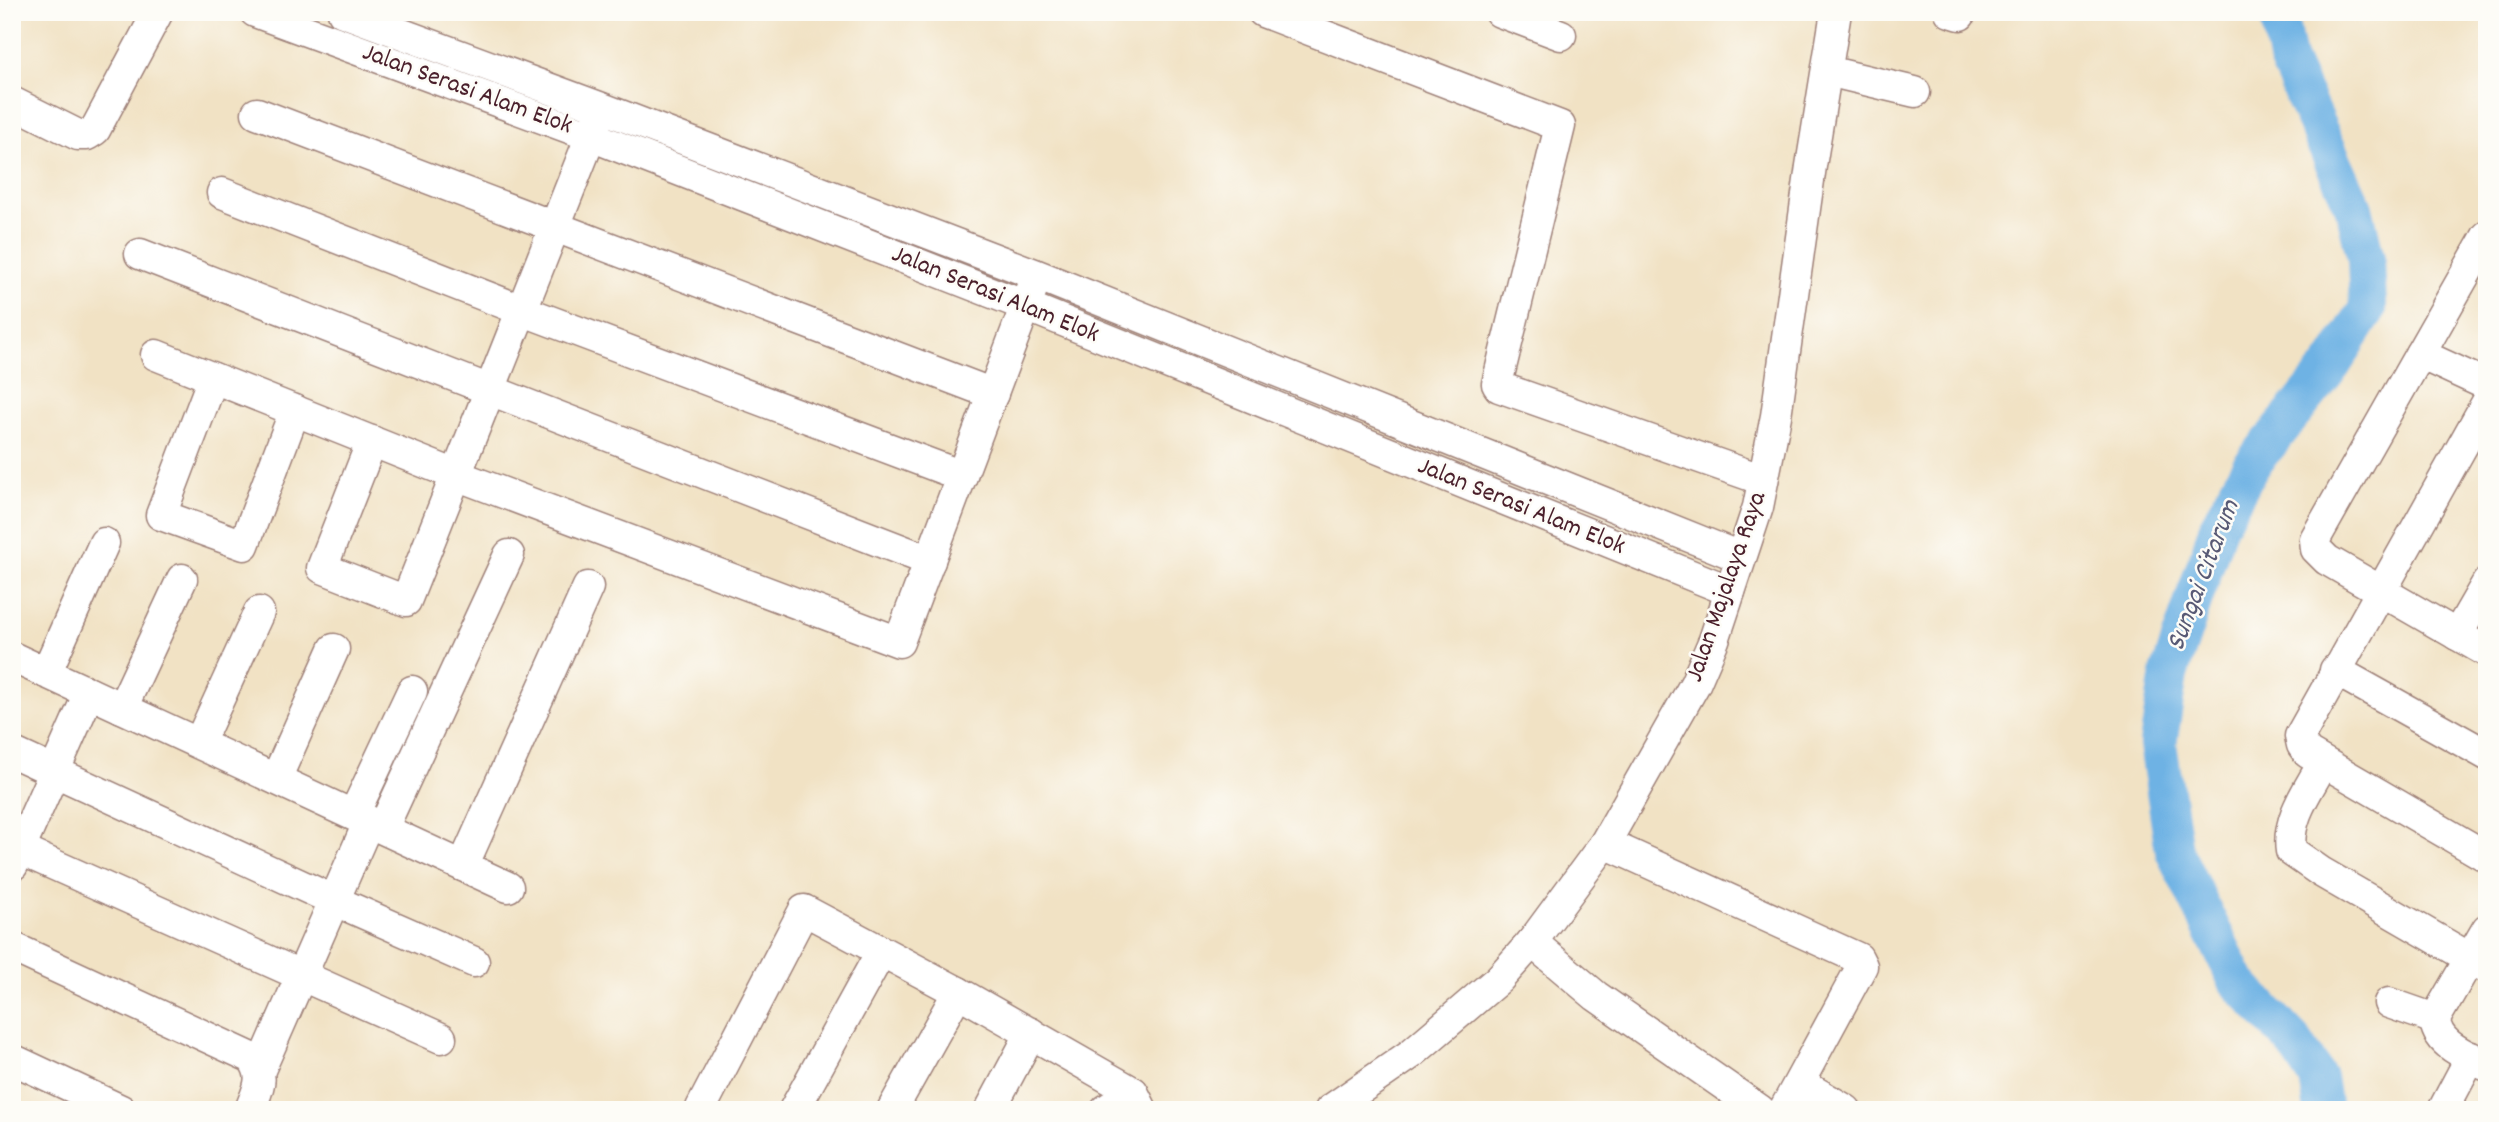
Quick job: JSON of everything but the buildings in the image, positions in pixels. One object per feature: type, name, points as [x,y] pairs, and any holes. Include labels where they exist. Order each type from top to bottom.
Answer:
[{"type":"street","points":[[12,102],[78,135],[87,135],[95,130],[158,12]]},
{"type":"street","name":"Jalan Serasi Alam Elok","points":[[255,12],[591,136],[1026,306],[1730,591]]},
{"type":"street","name":"Jalan Serasi Alam Elok","points":[[343,12],[1037,275],[1741,557]]},
{"type":"street","points":[[1263,12],[1560,126],[1497,384],[1499,387],[1763,480]]},
{"type":"street","points":[[1500,12],[1547,25]]},
{"type":"street","name":"Jalan Majalaya Raya","points":[[1341,1107],[1411,1054],[1499,979],[1532,942],[1605,843],[1695,684],[1714,640],[1758,507],[1776,416],[1811,166],[1836,12]]},
{"type":"street","points":[[1827,71],[1915,92]]},
{"type":"street","points":[[372,441],[322,568],[406,601],[602,108]]},
{"type":"street","points":[[257,113],[993,394]]},
{"type":"street","points":[[222,193],[522,310],[962,476]]},
{"type":"street","points":[[2487,236],[2315,539],[2315,549],[2327,560],[2487,652]]},
{"type":"street","points":[[139,254],[930,561]]},
{"type":"street","points":[[156,355],[456,475],[899,642],[1037,275]]},
{"type":"street","points":[[2420,354],[2487,384]]},
{"type":"street","points":[[213,378],[161,515],[244,545],[295,410]]},
{"type":"street","points":[[2487,402],[2300,736],[2302,746],[2308,753],[2487,857]]},
{"type":"street","points":[[1646,558],[1660,526]]},
{"type":"street","points":[[46,673],[104,543]]},
{"type":"street","points":[[250,1110],[259,1086],[260,1070],[369,821],[509,555]]},
{"type":"street","points":[[122,708],[181,579]]},
{"type":"street","points":[[2457,635],[2487,583]]},
{"type":"street","points":[[463,866],[588,587]]},
{"type":"street","points":[[199,743],[259,612]]},
{"type":"street","points":[[276,779],[334,649]]},
{"type":"street","points":[[12,657],[508,887]]},
{"type":"street","points":[[2335,670],[2487,755]]},
{"type":"street","points":[[369,821],[412,691]]},
{"type":"street","points":[[89,693],[15,854],[300,974],[441,1038]]},
{"type":"street","points":[[12,752],[333,901],[474,962]]},
{"type":"street","points":[[2323,762],[2294,819],[2289,839],[2291,851],[2321,872],[2479,963]]},
{"type":"street","points":[[1605,843],[1862,962],[1857,977],[1784,1110]]},
{"type":"street","points":[[701,1108],[804,910],[958,992],[1138,1101]]},
{"type":"street","points":[[2443,1110],[2479,1062],[2442,1040],[2435,1030],[2435,1020],[2479,963],[2487,929]]},
{"type":"street","points":[[1532,942],[1596,996],[1760,1110]]},
{"type":"street","points":[[12,947],[252,1058],[260,1070]]},
{"type":"street","points":[[794,1110],[881,952]]},
{"type":"street","points":[[892,1110],[958,992]]},
{"type":"street","points":[[2389,1003],[2435,1020]]},
{"type":"street","points":[[990,1110],[1031,1034]]},
{"type":"street","points":[[12,1059],[121,1110]]},
{"type":"street","points":[[1800,1083],[1846,1110]]},
{"type":"street","points":[[1106,1110],[1138,1101]]},
{"type":"waterway","name":"Sungai Citarum","points":[[2278,12],[2287,59],[2354,208],[2366,259],[2368,308],[2333,364],[2250,467],[2218,527],[2169,674],[2158,744],[2174,851],[2237,981],[2295,1043],[2318,1078],[2323,1110]]}]
